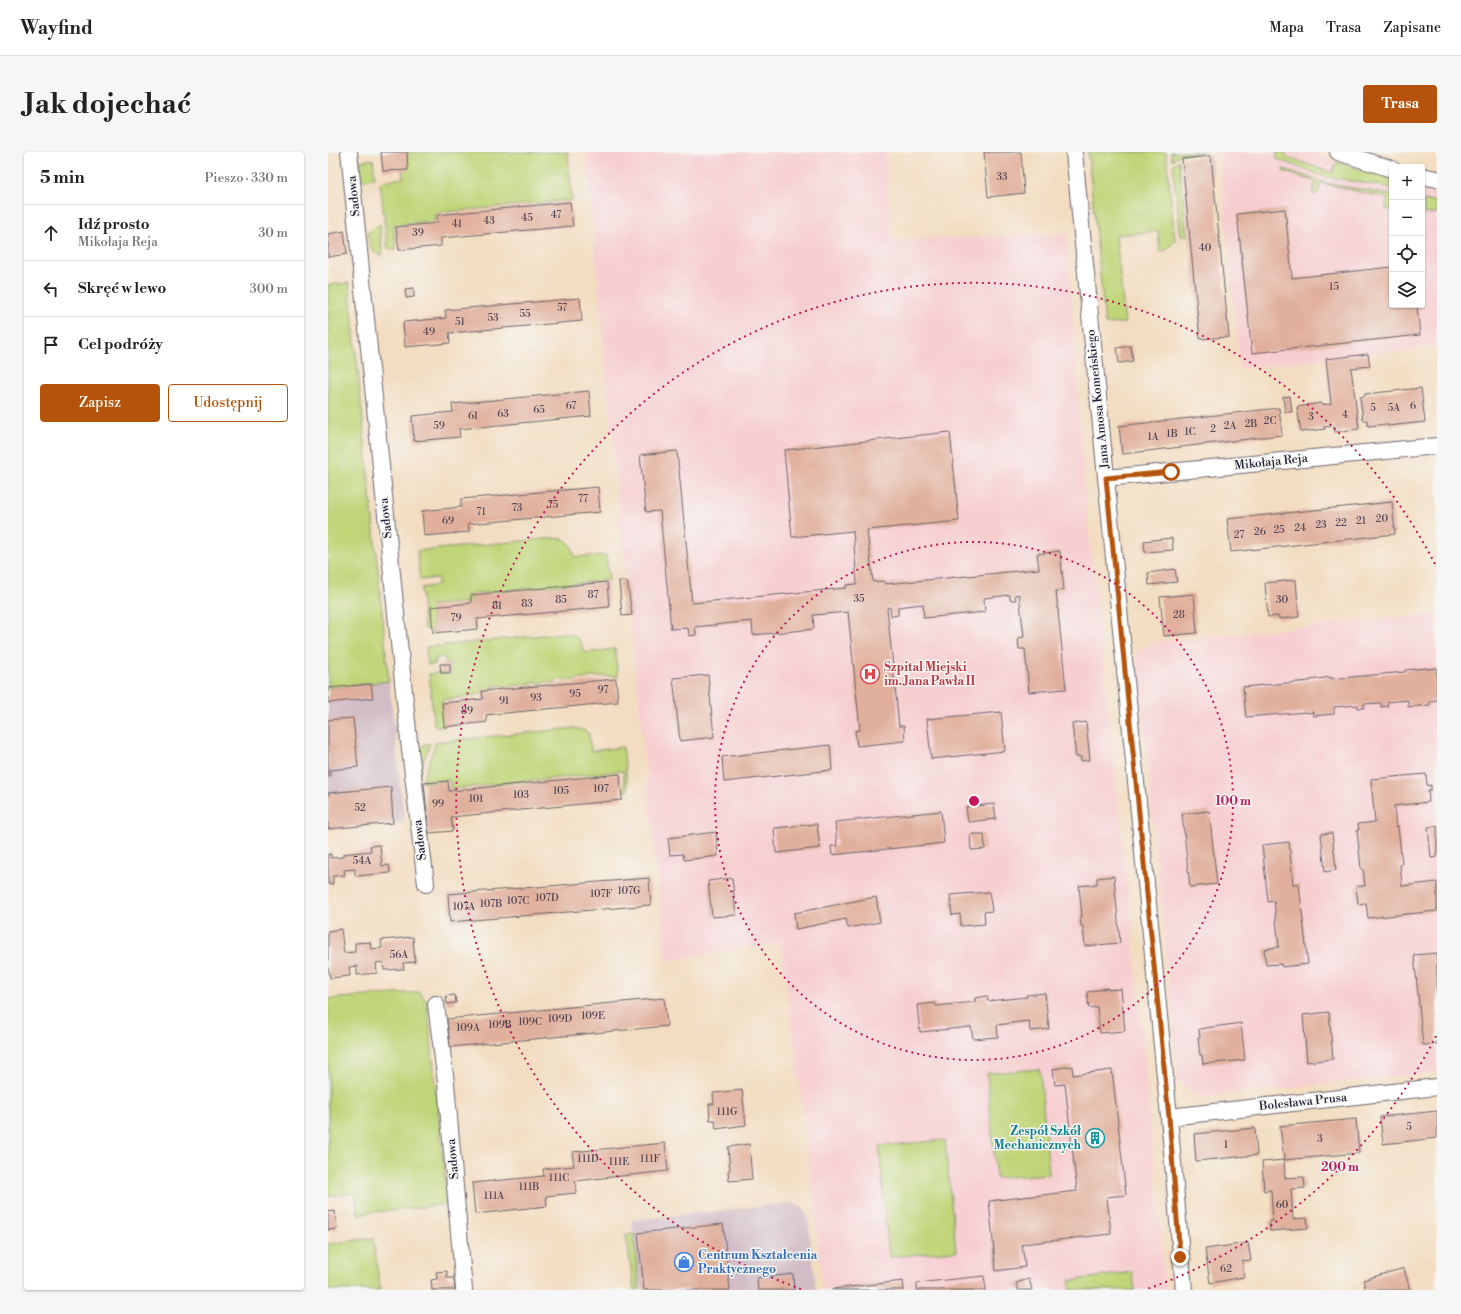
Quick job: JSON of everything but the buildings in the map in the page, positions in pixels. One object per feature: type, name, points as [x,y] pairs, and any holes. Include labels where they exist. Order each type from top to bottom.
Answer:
[{"type":"street","name":"Sadowa","points":[[349,152],[408,734],[426,884]]},
{"type":"street","name":"Jana Amosa Komeńskiego","points":[[1074,152],[1169,1117],[1184,1290]]},
{"type":"street","points":[[1338,152],[1389,168]]},
{"type":"street","points":[[1425,177],[1437,179]]},
{"type":"street","name":"Mikołaja Reja","points":[[1106,478],[1437,446]]},
{"type":"street","name":"Sadowa","points":[[436,1004],[446,1084],[464,1290]]},
{"type":"street","name":"Bolesława Prusa","points":[[1169,1117],[1437,1087]]},
{"type":"shaded area","name":"Szpital Miejski im. Jana Pawła II","points":[[586,152],[885,152],[892,240],[1067,234],[1084,485],[1136,965],[1166,1290],[823,1290],[805,1125],[781,942],[666,961],[621,531]]},
{"type":"shaded area","points":[[1220,152],[1310,152],[1389,178],[1389,308],[1425,308],[1425,188],[1437,190],[1437,361],[1435,347],[1240,368]]},
{"type":"shaded area","points":[[1437,614],[1437,1072],[1199,1097],[1179,1082],[1136,651],[1156,642]]},
{"type":"shaded area","points":[[389,681],[404,822],[328,829],[328,688]]},
{"type":"shaded area","points":[[791,1203],[802,1207],[808,1218],[816,1290],[640,1290],[632,1220]]},
{"type":"green space","points":[[407,152],[568,152],[572,200],[434,213],[435,221],[394,225],[396,251],[388,248],[387,245],[380,183],[388,180],[403,178],[402,170],[408,169]]},
{"type":"green space","points":[[1088,152],[1166,152],[1175,241],[1165,251],[1160,252],[1158,231],[1116,235],[1125,323],[1105,324]]},
{"type":"green space","points":[[1171,152],[1208,152],[1179,155],[1172,160]]},
{"type":"green space","points":[[1277,152],[1286,152],[1285,156],[1332,173],[1337,162],[1389,178],[1389,187],[1323,176],[1277,159]]},
{"type":"green space","points":[[373,159],[375,178],[362,180],[360,161]]},
{"type":"green space","points":[[1179,160],[1187,236],[1181,236],[1173,165]]},
{"type":"green space","points":[[1284,169],[1326,183],[1389,194],[1389,210],[1386,209],[1387,198],[1321,183],[1316,195],[1313,192],[1316,182],[1283,171]]},
{"type":"green space","points":[[1425,200],[1437,202],[1437,213],[1425,214]]},
{"type":"green space","points":[[380,224],[382,255],[373,250],[369,244],[367,233]]},
{"type":"green space","points":[[349,283],[389,681],[328,688],[328,285]]},
{"type":"green space","points":[[553,538],[564,539],[571,545],[575,557],[606,555],[609,580],[471,594],[471,603],[431,605],[433,633],[424,628],[421,588],[438,585],[438,578],[420,580],[417,551]]},
{"type":"green space","points":[[565,633],[573,635],[578,639],[582,645],[584,653],[615,649],[618,677],[589,677],[567,681],[565,679],[557,680],[556,682],[505,687],[504,685],[482,689],[483,694],[442,700],[444,727],[434,725],[429,674],[441,672],[450,673],[450,664],[446,664],[445,657],[437,657],[437,660],[433,661],[436,664],[428,665],[426,647]]},
{"type":"green space","points":[[575,728],[586,731],[589,734],[591,751],[623,747],[628,791],[625,792],[623,771],[451,789],[450,780],[423,782],[436,742]]},
{"type":"green space","points":[[430,743],[418,778],[417,752],[423,745]]},
{"type":"green space","points":[[419,992],[427,1002],[448,1204],[358,1214],[355,1193],[328,1196],[328,999]]},
{"type":"green space","points":[[1040,1069],[1049,1174],[996,1178],[987,1073]]},
{"type":"green space","points":[[945,1140],[956,1251],[889,1257],[879,1146]]},
{"type":"green space","points":[[634,1234],[639,1290],[634,1290],[626,1235]]},
{"type":"green space","points":[[373,1238],[380,1290],[328,1290],[328,1244]]},
{"type":"green space","points":[[1132,1272],[1135,1290],[1071,1290],[1069,1281]]},
{"type":"place","name":"Szpital Miejski im. Jana Pawła II","points":[[870,674]]},
{"type":"place","name":"Zespół Szkół Mechanicznych","points":[[1095,1138]]},
{"type":"place","name":"Centrum Kształcenia Praktycznego","points":[[684,1262]]},
{"type":"route","points":[[1171,472],[1106,478],[1169,1117],[1180,1257]]}]
